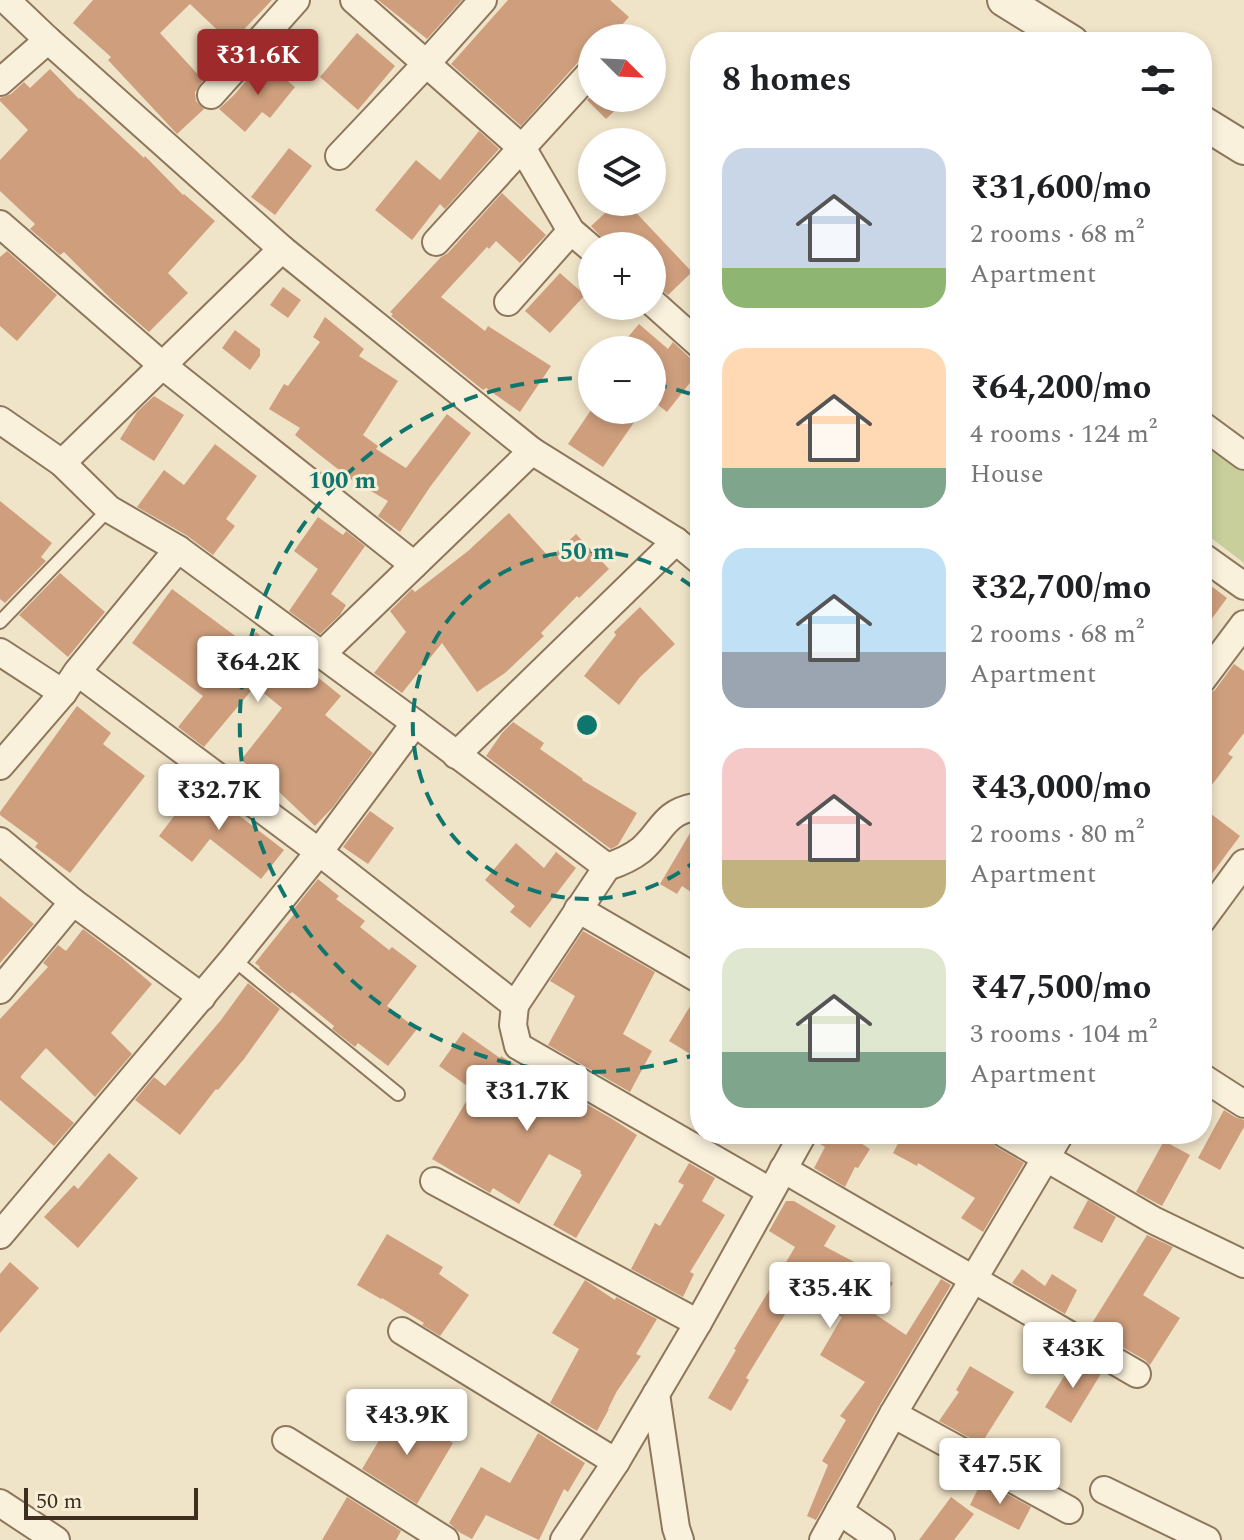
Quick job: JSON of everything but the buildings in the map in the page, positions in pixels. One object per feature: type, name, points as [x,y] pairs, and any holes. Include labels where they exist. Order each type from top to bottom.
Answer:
[{"type":"street","points":[[6,0],[282,249],[532,451],[690,547]]},
{"type":"street","points":[[211,95],[296,0]]},
{"type":"street","points":[[354,0],[523,149],[571,231],[578,237]]},
{"type":"street","points":[[339,156],[483,0]]},
{"type":"street","points":[[1004,0],[1056,32]]},
{"type":"street","points":[[0,82],[48,40]]},
{"type":"street","points":[[436,242],[578,87]]},
{"type":"street","points":[[1212,134],[1244,148]]},
{"type":"street","points":[[0,224],[162,365],[414,565]]},
{"type":"street","points":[[508,302],[571,231]]},
{"type":"street","points":[[62,463],[282,249]]},
{"type":"street","points":[[666,315],[690,336]]},
{"type":"street","points":[[0,420],[62,463],[109,509],[178,549],[607,867]]},
{"type":"street","points":[[1212,432],[1244,456]]},
{"type":"street","points":[[321,655],[532,451]]},
{"type":"street","points":[[0,766],[178,549]]},
{"type":"street","points":[[456,755],[690,549]]},
{"type":"street","points":[[1212,563],[1244,586]]},
{"type":"street","points":[[1212,667],[1244,624]]},
{"type":"street","points":[[0,652],[70,683],[319,852],[515,1005]]},
{"type":"street","points":[[3,1225],[202,997],[319,852],[415,723]]},
{"type":"street","points":[[690,808],[680,810],[668,819],[641,850],[607,867],[515,1005],[513,1025],[518,1046],[690,1135]]},
{"type":"street","points":[[0,841],[73,902],[202,997]]},
{"type":"street","points":[[1212,909],[1239,879]]},
{"type":"street","points":[[0,990],[73,902]]},
{"type":"street","points":[[578,909],[690,974]]},
{"type":"street","points":[[1212,1083],[1244,1104]]},
{"type":"street","points":[[707,1144],[973,1278],[1137,1374]]},
{"type":"street","points":[[564,1540],[616,1462],[698,1323],[797,1144]]},
{"type":"street","points":[[1022,1144],[1153,1220],[1244,1264]]},
{"type":"street","points":[[823,1540],[893,1414],[1054,1144]]},
{"type":"street","points":[[434,1181],[698,1323]]},
{"type":"street","points":[[402,1331],[616,1462]]},
{"type":"street","points":[[656,1394],[680,1540]]},
{"type":"street","points":[[893,1414],[1069,1510]]},
{"type":"street","points":[[286,1440],[445,1540]]},
{"type":"street","points":[[1104,1490],[1207,1540]]},
{"type":"street","points":[[0,1503],[56,1540]]},
{"type":"street","points":[[839,1511],[881,1540]]},
{"type":"lane","points":[[0,622],[109,509]]},
{"type":"lane","points":[[233,959],[398,1094]]},
{"type":"green space","points":[[1212,445],[1244,469],[1244,563],[1212,539]]}]
